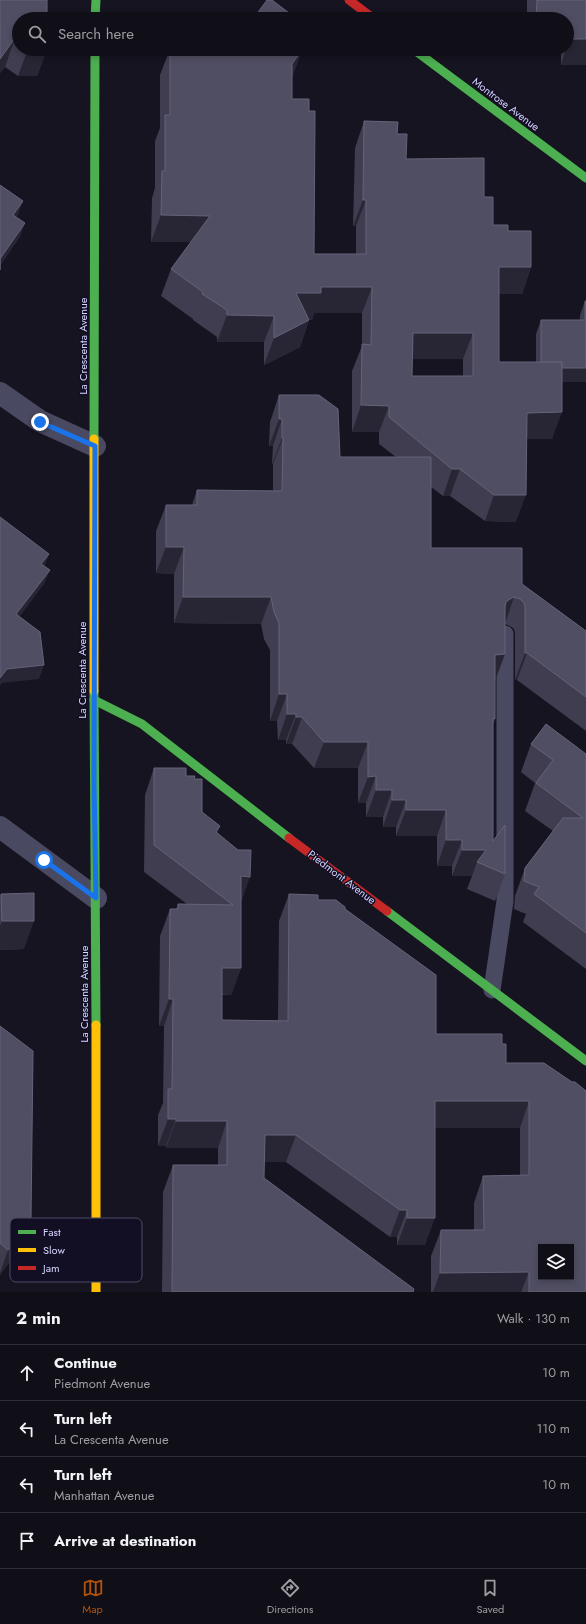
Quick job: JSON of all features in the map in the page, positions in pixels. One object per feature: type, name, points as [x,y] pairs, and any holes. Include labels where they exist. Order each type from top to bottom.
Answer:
[{"type":"main road","points":[[95,12],[96,0]]},
{"type":"main road","points":[[349,0],[365,12]]},
{"type":"main road","name":"La Crescenta Avenue","points":[[95,56],[94,700],[96,898],[96,1218]]},
{"type":"main road","name":"Montrose Avenue","points":[[421,56],[586,178]]},
{"type":"main road","name":"Piedmont Avenue","points":[[94,700],[142,724],[277,829],[586,1061]]},
{"type":"street","points":[[0,393],[40,422],[95,446]]},
{"type":"street","points":[[0,827],[96,898]]},
{"type":"lane","points":[[492,990],[506,902],[505,634]]},
{"type":"building","points":[[0,0],[47,0],[47,12],[12,12],[12,42],[0,59]]},
{"type":"building","points":[[267,0],[272,0],[288,12],[258,12]]},
{"type":"building","points":[[537,0],[586,0],[586,39],[574,39],[574,12],[536,12]]},
{"type":"building","points":[[170,56],[298,56],[292,64],[292,99],[309,99],[309,111],[315,111],[314,254],[366,254],[366,200],[363,200],[364,121],[398,122],[397,134],[407,134],[406,159],[484,158],[484,197],[493,197],[493,225],[508,225],[508,231],[531,231],[531,267],[499,267],[499,362],[562,362],[562,412],[527,413],[526,495],[494,495],[460,469],[452,469],[389,417],[389,406],[361,405],[362,344],[371,345],[372,287],[321,287],[321,293],[296,293],[309,320],[274,338],[274,316],[227,315],[227,310],[202,294],[203,292],[171,269],[210,216],[161,215],[162,171],[165,171],[165,115],[170,115]],"holes":[[[413,333],[473,333],[473,376],[412,376]]]},
{"type":"building","points":[[0,185],[23,201],[13,215],[25,223],[0,259]]},
{"type":"building","points":[[585,301],[586,368],[562,368],[562,362],[541,362],[541,320],[585,320]]},
{"type":"building","points":[[279,395],[319,395],[338,409],[340,457],[431,457],[431,548],[522,548],[522,584],[586,631],[586,697],[525,653],[524,603],[520,599],[514,597],[506,602],[505,654],[495,655],[495,719],[493,718],[493,841],[505,825],[505,874],[477,862],[486,850],[462,850],[462,840],[446,840],[446,810],[406,810],[406,800],[392,800],[392,790],[376,790],[376,776],[368,777],[368,742],[324,742],[302,717],[296,717],[296,714],[287,714],[287,694],[279,694],[279,623],[274,612],[271,597],[183,597],[184,547],[166,547],[166,505],[197,505],[197,490],[282,491],[283,438],[282,419],[279,419]]},
{"type":"building","points":[[0,517],[49,554],[41,564],[50,570],[16,614],[40,632],[44,665],[7,669],[0,678]]},
{"type":"building","points":[[546,724],[586,754],[586,933],[534,894],[539,887],[524,881],[525,868],[563,818],[583,818],[536,783],[553,760],[531,744]]},
{"type":"building","points":[[154,768],[186,768],[186,776],[195,776],[194,779],[202,779],[202,812],[220,826],[216,832],[238,850],[251,850],[250,877],[241,876],[241,968],[222,968],[222,1020],[288,1021],[289,894],[318,895],[318,900],[336,900],[345,907],[345,909],[436,975],[436,1034],[502,1034],[502,1044],[506,1044],[506,1063],[544,1063],[572,1082],[575,1082],[586,1091],[586,1292],[529,1292],[529,1272],[440,1273],[441,1230],[484,1230],[483,1176],[529,1175],[529,1101],[435,1101],[435,1218],[407,1218],[407,1210],[400,1210],[296,1135],[265,1135],[264,1178],[414,1289],[413,1292],[172,1292],[173,1165],[227,1165],[227,1121],[176,1121],[176,1119],[168,1119],[168,1089],[172,1089],[173,999],[169,999],[170,909],[178,909],[178,904],[233,905],[154,845]]},
{"type":"building","points":[[34,893],[34,921],[2,921],[1,894]]},
{"type":"building","points":[[0,1026],[33,1051],[31,1218],[10,1218],[10,1247],[8,1250],[0,1243]]},
{"type":"traffic: fast","points":[[95,12],[96,0]]},
{"type":"traffic: fast","points":[[94,439],[95,56]]},
{"type":"traffic: fast","points":[[422,56],[586,178]]},
{"type":"traffic: fast","points":[[94,691],[96,1025]]},
{"type":"traffic: fast","points":[[94,700],[142,724],[289,838]]},
{"type":"traffic: fast","points":[[387,911],[586,1061]]},
{"type":"traffic: slow","points":[[94,439],[94,691]]},
{"type":"traffic: slow","points":[[96,1025],[96,1218]]},
{"type":"traffic: slow","points":[[96,1282],[96,1292]]},
{"type":"traffic: jam","points":[[349,0],[365,12]]},
{"type":"traffic: jam","points":[[289,838],[387,911]]},
{"type":"route","points":[[40,422],[95,446],[94,783],[96,898],[44,860]]}]
